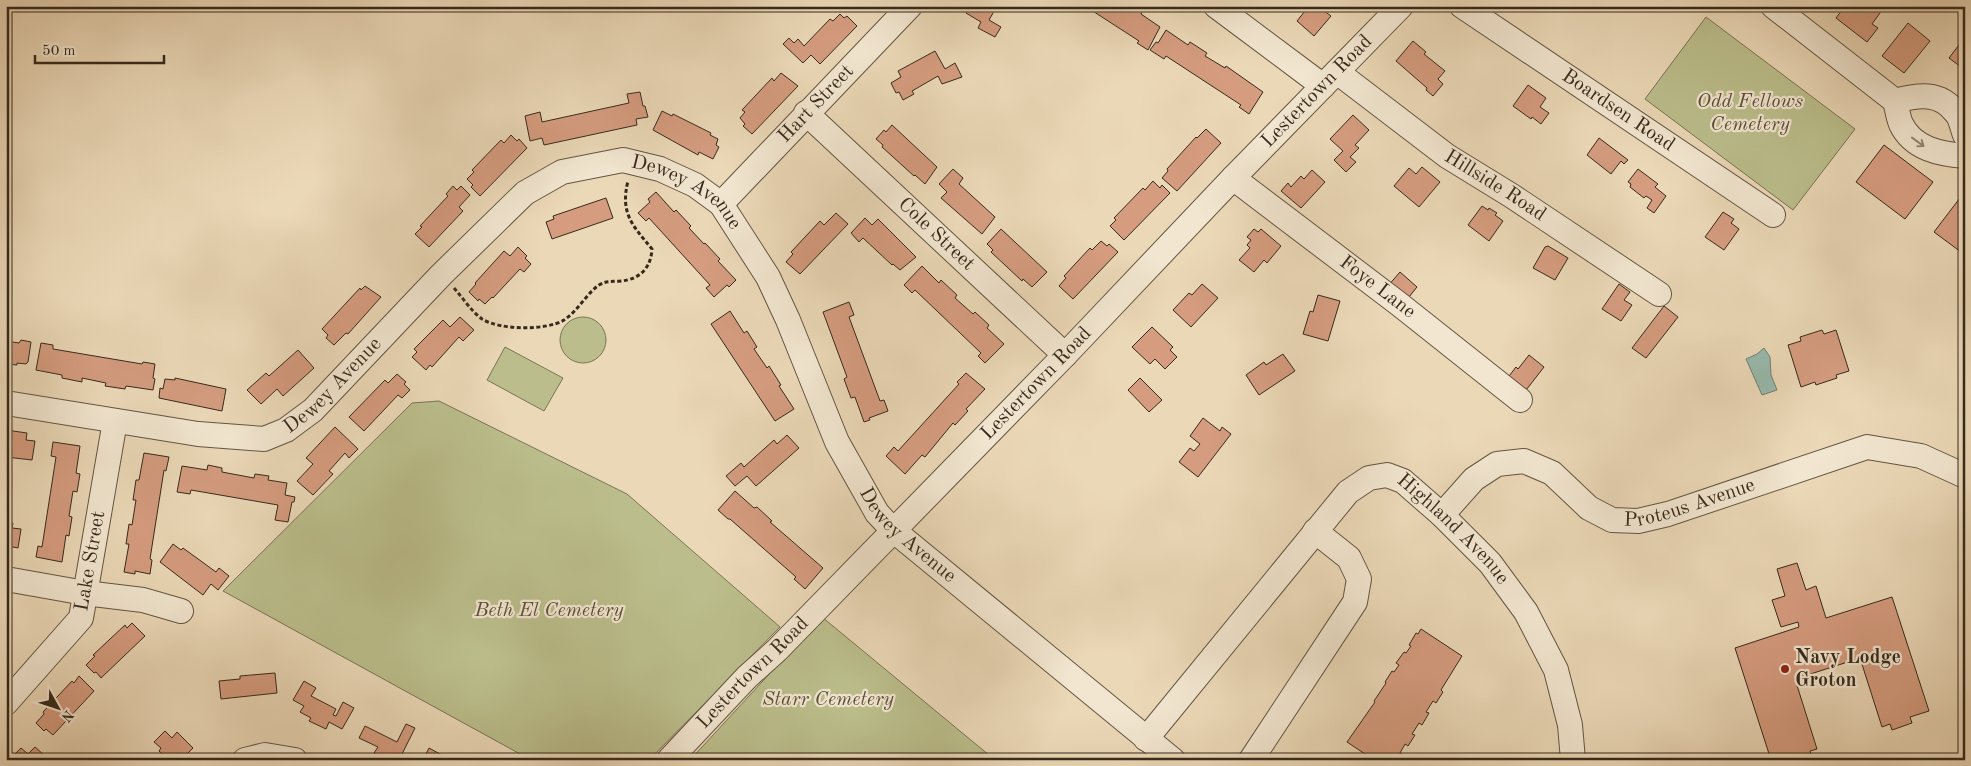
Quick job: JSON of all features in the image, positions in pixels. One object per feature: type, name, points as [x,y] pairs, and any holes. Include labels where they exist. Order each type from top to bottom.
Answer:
[{"type":"street","name":"Hart Street","points":[[721,204],[910,6]]},
{"type":"street","name":"Hillside Road","points":[[1216,6],[1512,196],[1659,294]]},
{"type":"street","name":"Lestertown Road","points":[[669,760],[747,677],[778,650],[1401,6]]},
{"type":"street","name":"Boardsen Road","points":[[1462,6],[1773,215]]},
{"type":"street","points":[[1773,6],[1895,101],[1901,125],[1916,143],[1940,154],[1965,156]]},
{"type":"street","points":[[1895,101],[1916,96],[1937,97],[1957,113],[1965,135]]},
{"type":"street","name":"Cole Street","points":[[806,113],[1065,354]]},
{"type":"street","name":"Dewey Avenue","points":[[6,402],[198,434],[264,438],[286,430],[313,410],[441,275],[525,193],[562,172],[623,160],[660,169],[686,181],[721,204],[768,277],[788,320],[837,442],[876,513],[893,530],[1173,760]]},
{"type":"street","name":"Foye Lane","points":[[1233,178],[1399,304],[1520,400]]},
{"type":"street","name":"Lake Street","points":[[6,703],[80,618],[116,421]]},
{"type":"street","name":"Proteus Avenue","points":[[1442,515],[1474,479],[1496,464],[1524,461],[1552,473],[1589,508],[1612,520],[1638,521],[1668,514],[1867,447],[1921,456],[1965,476]]},
{"type":"street","name":"Highland Avenue","points":[[1146,739],[1348,492],[1369,478],[1387,475],[1403,481],[1442,515],[1490,563],[1526,612],[1556,670],[1570,725],[1573,760]]},
{"type":"street","points":[[1251,760],[1355,602],[1359,580],[1349,558],[1315,531]]},
{"type":"street","points":[[6,578],[85,593],[143,600],[181,611]]},
{"type":"street","points":[[245,760],[265,755],[295,760]]},
{"type":"path","points":[[441,275],[481,318],[494,325],[536,328],[563,321],[577,309],[598,285],[607,281],[630,279],[647,269],[651,261],[652,249],[631,224],[624,198],[628,181],[636,163]]},
{"type":"green space","name":"Odd Fellows Cemetery","points":[[1706,17],[1855,129],[1793,210],[1645,99]]},
{"type":"green space","points":[[578,317],[588,317],[602,327],[606,340],[602,353],[596,359],[588,363],[578,363],[564,353],[560,345],[560,335],[570,321]]},
{"type":"green space","points":[[505,347],[563,378],[544,411],[487,380]]},
{"type":"green space","name":"Beth El Cemetery","points":[[439,401],[627,494],[780,627],[649,760],[531,760],[223,591],[412,403]]},
{"type":"green space","name":"Starr Cemetery","points":[[822,617],[995,760],[690,760]]},
{"type":"water","points":[[1764,348],[1770,357],[1771,375],[1777,390],[1762,395],[1746,359]]},
{"type":"building","points":[[970,6],[997,6],[989,20],[1001,27],[995,37],[978,28],[981,22],[966,13]]},
{"type":"building","points":[[1085,6],[1134,6],[1142,12],[1141,14],[1160,27],[1148,50],[1137,43],[1139,41]]},
{"type":"building","points":[[1309,6],[1325,6],[1323,10],[1331,16],[1314,36],[1297,21]]},
{"type":"building","points":[[1845,6],[1885,6],[1872,24],[1878,28],[1867,42],[1836,18]]},
{"type":"building","points":[[840,14],[844,18],[847,16],[857,26],[820,64],[811,55],[803,63],[783,44],[789,38],[794,43],[798,39],[804,46],[830,19],[833,21]]},
{"type":"building","points":[[1908,23],[1930,41],[1904,73],[1882,56]]},
{"type":"building","points":[[1166,30],[1188,45],[1190,42],[1207,53],[1205,56],[1225,68],[1226,66],[1263,92],[1249,114],[1239,107],[1241,105],[1166,56],[1164,59],[1150,50],[1156,42],[1158,43]]},
{"type":"building","points":[[1965,37],[1965,70],[1949,58]]},
{"type":"building","points":[[1413,41],[1426,52],[1424,54],[1445,71],[1438,79],[1443,84],[1433,96],[1426,90],[1427,88],[1396,61]]},
{"type":"building","points":[[935,51],[945,69],[955,63],[962,77],[942,84],[938,76],[912,91],[914,94],[903,100],[899,92],[896,93],[891,83],[901,77],[898,71]]},
{"type":"building","points":[[781,73],[798,86],[752,134],[743,126],[745,124],[740,118],[745,112],[742,110],[772,78],[774,81]]},
{"type":"building","points":[[1528,85],[1546,98],[1540,107],[1549,113],[1541,124],[1513,106]]},
{"type":"building","points":[[640,92],[648,117],[636,119],[637,125],[544,145],[542,138],[530,141],[525,116],[540,112],[542,122],[629,103],[627,94]]},
{"type":"building","points":[[662,111],[672,116],[673,114],[711,133],[710,135],[718,139],[716,145],[719,147],[713,159],[699,152],[698,155],[653,130]]},
{"type":"building","points":[[1353,115],[1369,130],[1355,145],[1359,148],[1350,157],[1356,162],[1346,172],[1334,160],[1343,151],[1330,139]]},
{"type":"building","points":[[892,125],[937,167],[925,184],[882,147],[883,145],[876,139],[884,130],[886,132]]},
{"type":"building","points":[[1206,129],[1221,143],[1177,191],[1162,178],[1168,171],[1167,169],[1196,137]]},
{"type":"building","points":[[511,135],[517,141],[519,139],[527,148],[480,196],[471,187],[473,185],[467,179],[474,172],[472,170],[501,140],[504,143]]},
{"type":"building","points":[[1599,138],[1628,160],[1624,164],[1621,161],[1611,174],[1587,155]]},
{"type":"building","points":[[1884,145],[1933,182],[1905,219],[1856,182]]},
{"type":"building","points":[[1422,167],[1440,182],[1419,207],[1394,186],[1409,168],[1416,174]]},
{"type":"building","points":[[953,169],[963,178],[959,184],[995,217],[982,234],[941,198],[947,192],[939,184]]},
{"type":"building","points":[[1638,169],[1658,184],[1655,187],[1666,196],[1654,213],[1647,208],[1652,200],[1646,196],[1644,198],[1630,187],[1631,184],[1628,182]]},
{"type":"building","points":[[1312,170],[1325,182],[1301,208],[1281,191],[1288,183],[1291,187],[1301,176],[1304,179]]},
{"type":"building","points":[[1153,181],[1160,188],[1162,185],[1170,193],[1124,240],[1110,226],[1116,220],[1114,218],[1143,188],[1145,190]]},
{"type":"building","points":[[453,186],[457,190],[461,186],[470,195],[459,207],[463,211],[429,247],[415,234],[448,196],[446,194]]},
{"type":"building","points":[[656,192],[674,212],[676,210],[691,226],[689,228],[720,259],[718,261],[736,280],[729,287],[727,285],[714,297],[706,288],[710,285],[649,218],[646,221],[638,213],[650,202],[648,199]]},
{"type":"building","points":[[1963,194],[1965,196],[1965,255],[1934,232]]},
{"type":"building","points":[[606,198],[613,218],[552,239],[546,222],[554,219],[553,216]]},
{"type":"building","points":[[1482,206],[1497,213],[1495,215],[1503,221],[1489,241],[1468,225]]},
{"type":"building","points":[[1723,212],[1734,219],[1731,223],[1739,229],[1724,250],[1705,237]]},
{"type":"building","points":[[836,213],[848,224],[800,274],[786,262],[793,254],[791,252],[820,221],[824,225]]},
{"type":"building","points":[[865,218],[872,225],[878,219],[916,257],[900,270],[863,238],[859,242],[851,233]]},
{"type":"building","points":[[1001,229],[1047,272],[1032,287],[1023,279],[1022,281],[991,252],[993,250],[987,244]]},
{"type":"building","points":[[1254,229],[1258,232],[1261,229],[1281,246],[1267,263],[1264,260],[1254,272],[1239,260],[1250,248],[1247,245],[1251,240],[1247,237]]},
{"type":"building","points":[[1101,241],[1107,246],[1109,244],[1118,252],[1073,299],[1059,286],[1066,278],[1064,276],[1090,248],[1092,250]]},
{"type":"building","points":[[1548,246],[1568,258],[1555,280],[1533,268],[1545,247]]},
{"type":"building","points":[[518,247],[527,256],[525,258],[531,264],[524,272],[520,269],[485,304],[479,299],[478,301],[469,292],[475,283],[504,251],[510,256]]},
{"type":"building","points":[[922,266],[939,283],[941,280],[957,295],[955,298],[973,314],[975,312],[989,325],[987,328],[1004,344],[985,363],[978,356],[981,353],[915,290],[912,293],[904,285]]},
{"type":"building","points":[[1400,272],[1417,287],[1405,302],[1387,287]]},
{"type":"building","points":[[1202,284],[1218,298],[1191,327],[1173,310],[1189,293],[1192,295]]},
{"type":"building","points":[[1619,284],[1630,292],[1624,300],[1632,305],[1621,321],[1602,309]]},
{"type":"building","points":[[365,286],[381,297],[348,334],[346,333],[334,345],[326,338],[328,335],[322,329],[360,288],[361,290]]},
{"type":"building","points":[[1318,295],[1340,301],[1328,341],[1303,334],[1310,311],[1313,312]]},
{"type":"building","points":[[849,302],[854,315],[849,317],[880,401],[884,400],[888,411],[869,418],[870,420],[864,422],[855,397],[851,398],[844,379],[847,377],[823,312]]},
{"type":"building","points":[[1664,306],[1678,317],[1646,358],[1632,348]]},
{"type":"building","points":[[730,311],[744,333],[747,331],[757,347],[754,349],[767,368],[769,366],[794,409],[775,421],[711,324]]},
{"type":"building","points":[[460,317],[474,330],[463,341],[459,337],[432,367],[430,365],[426,370],[412,357],[417,352],[414,349],[443,320],[450,327]]},
{"type":"building","points":[[1152,327],[1173,347],[1170,350],[1177,357],[1165,369],[1155,359],[1150,364],[1132,347]]},
{"type":"building","points":[[1822,330],[1824,334],[1836,330],[1849,371],[1836,375],[1837,378],[1816,385],[1815,382],[1801,387],[1788,345],[1801,341],[1800,337]]},
{"type":"building","points":[[21,340],[31,342],[28,362],[26,364],[17,363],[17,365],[6,364],[6,341],[19,343]]},
{"type":"building","points":[[41,343],[53,345],[53,349],[142,364],[143,362],[155,364],[153,390],[126,386],[125,389],[105,386],[106,383],[82,378],[82,382],[62,378],[62,375],[36,370]]},
{"type":"building","points":[[298,350],[314,368],[283,396],[277,389],[261,404],[247,390],[266,373],[269,376]]},
{"type":"building","points":[[1283,354],[1295,371],[1259,395],[1246,375],[1264,362],[1266,365]]},
{"type":"building","points":[[1529,355],[1544,367],[1523,394],[1506,380]]},
{"type":"building","points":[[966,373],[985,389],[966,409],[968,411],[955,425],[953,423],[925,457],[922,455],[905,474],[886,456],[894,447],[898,451],[959,384],[957,382]]},
{"type":"building","points":[[397,374],[406,382],[404,384],[410,390],[402,398],[398,395],[364,431],[349,417],[385,380],[388,383]]},
{"type":"building","points":[[175,378],[226,389],[222,411],[159,398],[160,388],[163,389],[165,379],[175,380]]},
{"type":"building","points":[[1140,378],[1162,400],[1149,412],[1128,390]]},
{"type":"building","points":[[1203,418],[1220,431],[1222,427],[1231,434],[1198,477],[1179,462],[1190,448],[1194,451],[1200,444],[1190,436]]},
{"type":"building","points":[[335,427],[358,449],[349,458],[345,453],[329,471],[333,474],[313,495],[297,481],[313,464],[306,458]]},
{"type":"building","points":[[6,430],[27,433],[26,440],[35,441],[32,460],[6,457]]},
{"type":"building","points":[[787,435],[799,448],[756,486],[747,476],[735,486],[726,476],[741,463],[744,467],[774,440],[777,444]]},
{"type":"building","points":[[53,442],[80,446],[76,473],[80,474],[77,492],[73,491],[69,516],[72,517],[69,536],[66,535],[62,562],[36,557],[38,546],[42,547],[56,457],[51,456]]},
{"type":"building","points":[[144,453],[169,457],[166,471],[164,470],[150,559],[152,560],[150,574],[135,571],[135,574],[124,572],[129,544],[126,544],[129,524],[132,525],[136,500],[133,500],[136,480],[139,480]]},
{"type":"building","points":[[208,465],[222,468],[222,472],[254,478],[255,474],[269,476],[268,480],[287,483],[285,495],[295,497],[294,502],[292,502],[288,522],[275,520],[278,505],[191,490],[190,494],[177,492],[182,466],[207,470]]},
{"type":"building","points":[[735,491],[754,508],[757,507],[772,521],[770,522],[823,568],[805,589],[794,579],[796,577],[718,510]]},
{"type":"building","points":[[6,522],[13,523],[12,528],[21,529],[18,548],[8,546],[6,548]]},
{"type":"building","points":[[173,544],[181,550],[183,548],[216,572],[219,568],[229,576],[218,590],[211,584],[203,595],[160,562]]},
{"type":"building","name":"Navy Lodge Groton","points":[[1797,563],[1806,590],[1816,586],[1826,618],[1892,597],[1929,711],[1910,717],[1912,723],[1892,730],[1890,724],[1882,727],[1860,658],[1795,679],[1817,749],[1810,751],[1812,757],[1804,760],[1791,760],[1790,758],[1771,760],[1735,648],[1799,627],[1798,622],[1781,627],[1772,600],[1785,596],[1777,569]]},
{"type":"building","points":[[132,623],[145,636],[101,678],[86,665],[95,656],[93,655],[125,625],[127,628]]},
{"type":"building","points":[[1421,629],[1462,656],[1441,690],[1443,692],[1436,703],[1433,701],[1426,712],[1429,713],[1422,725],[1419,723],[1412,734],[1415,735],[1408,746],[1405,744],[1400,753],[1402,754],[1399,760],[1374,760],[1347,742],[1375,702],[1392,671],[1394,672],[1399,665],[1396,663],[1404,652],[1406,653],[1416,633],[1418,634]]},
{"type":"building","points":[[275,673],[277,693],[221,699],[219,681],[240,679],[240,676]]},
{"type":"building","points":[[79,676],[94,691],[53,735],[46,729],[44,731],[36,723],[44,714],[43,712]]},
{"type":"building","points":[[304,681],[316,688],[311,696],[336,709],[333,715],[336,716],[343,702],[354,708],[342,729],[329,722],[326,729],[309,721],[311,718],[300,712],[304,706],[293,700]]},
{"type":"building","points":[[406,724],[415,728],[399,760],[386,760],[374,753],[378,747],[359,738],[365,726],[397,742]]},
{"type":"building","points":[[165,731],[172,738],[177,732],[193,748],[181,760],[169,760],[159,751],[161,748],[154,742]]},
{"type":"building","points":[[35,747],[44,755],[42,757],[45,760],[9,760],[21,748],[28,754]]},
{"type":"building","points":[[429,748],[451,760],[423,760]]},
{"type":"place","name":"Navy Lodge Groton","points":[[1785,669]]}]
